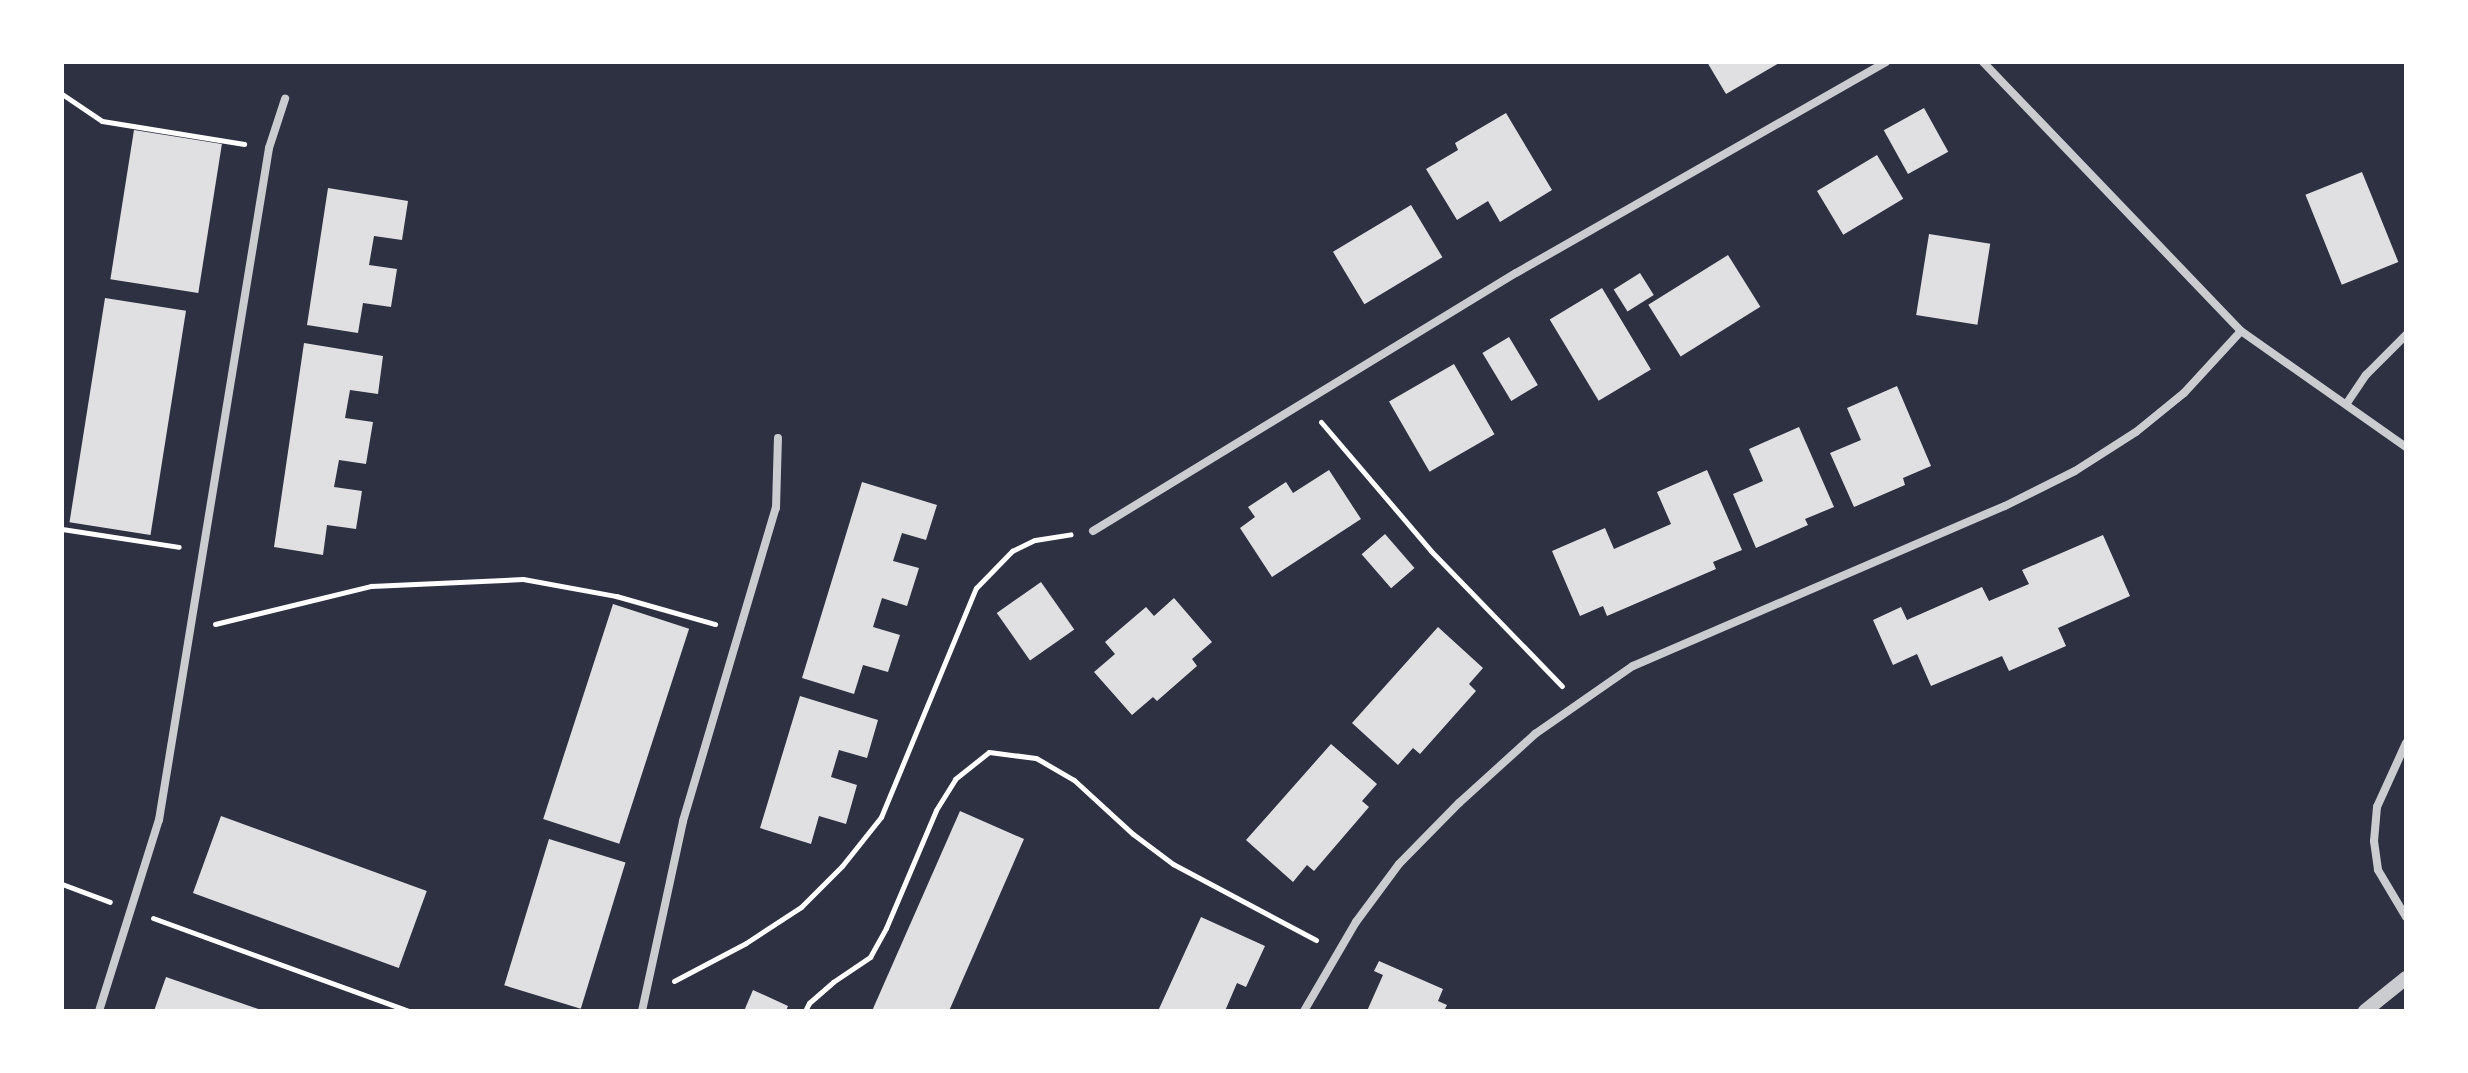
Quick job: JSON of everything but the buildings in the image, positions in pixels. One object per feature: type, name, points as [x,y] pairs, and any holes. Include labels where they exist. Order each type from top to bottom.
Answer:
[{"type":"street","points":[[1093,531],[1516,273],[1886,62]]},
{"type":"street","points":[[1983,62],[2241,331],[2270,355],[2347,403],[2406,447]]},
{"type":"street","points":[[99,1011],[159,820],[193,630],[203,550],[269,148],[285,99]]},
{"type":"street","points":[[1304,1011],[1338,953],[1399,864],[1459,803],[1535,734],[1579,702],[1633,666],[2005,506],[2075,471],[2136,432],[2184,393],[2241,331]]},
{"type":"street","points":[[2347,403],[2366,375],[2406,335]]},
{"type":"street","points":[[642,1011],[683,821],[776,508],[778,438]]},
{"type":"street","points":[[2406,743],[2377,807],[2374,841],[2378,870],[2406,917]]},
{"type":"street","points":[[2365,1011],[2406,978]]},
{"type":"path","points":[[62,94],[102,121],[269,148]]},
{"type":"path","points":[[1306,402],[1337,445],[1431,551],[1579,702]]},
{"type":"path","points":[[62,529],[203,550]]},
{"type":"path","points":[[650,974],[673,981],[709,964],[773,926],[818,891],[881,817],[962,616],[983,579],[1012,551],[1035,540],[1093,531]]},
{"type":"path","points":[[193,630],[371,586],[523,579],[616,596],[739,631]]},
{"type":"path","points":[[805,1011],[809,1003],[833,982],[870,957],[942,800],[955,779],[989,752],[1036,758],[1074,780],[1133,834],[1173,864],[1338,953]]},
{"type":"path","points":[[62,884],[408,1011]]}]
